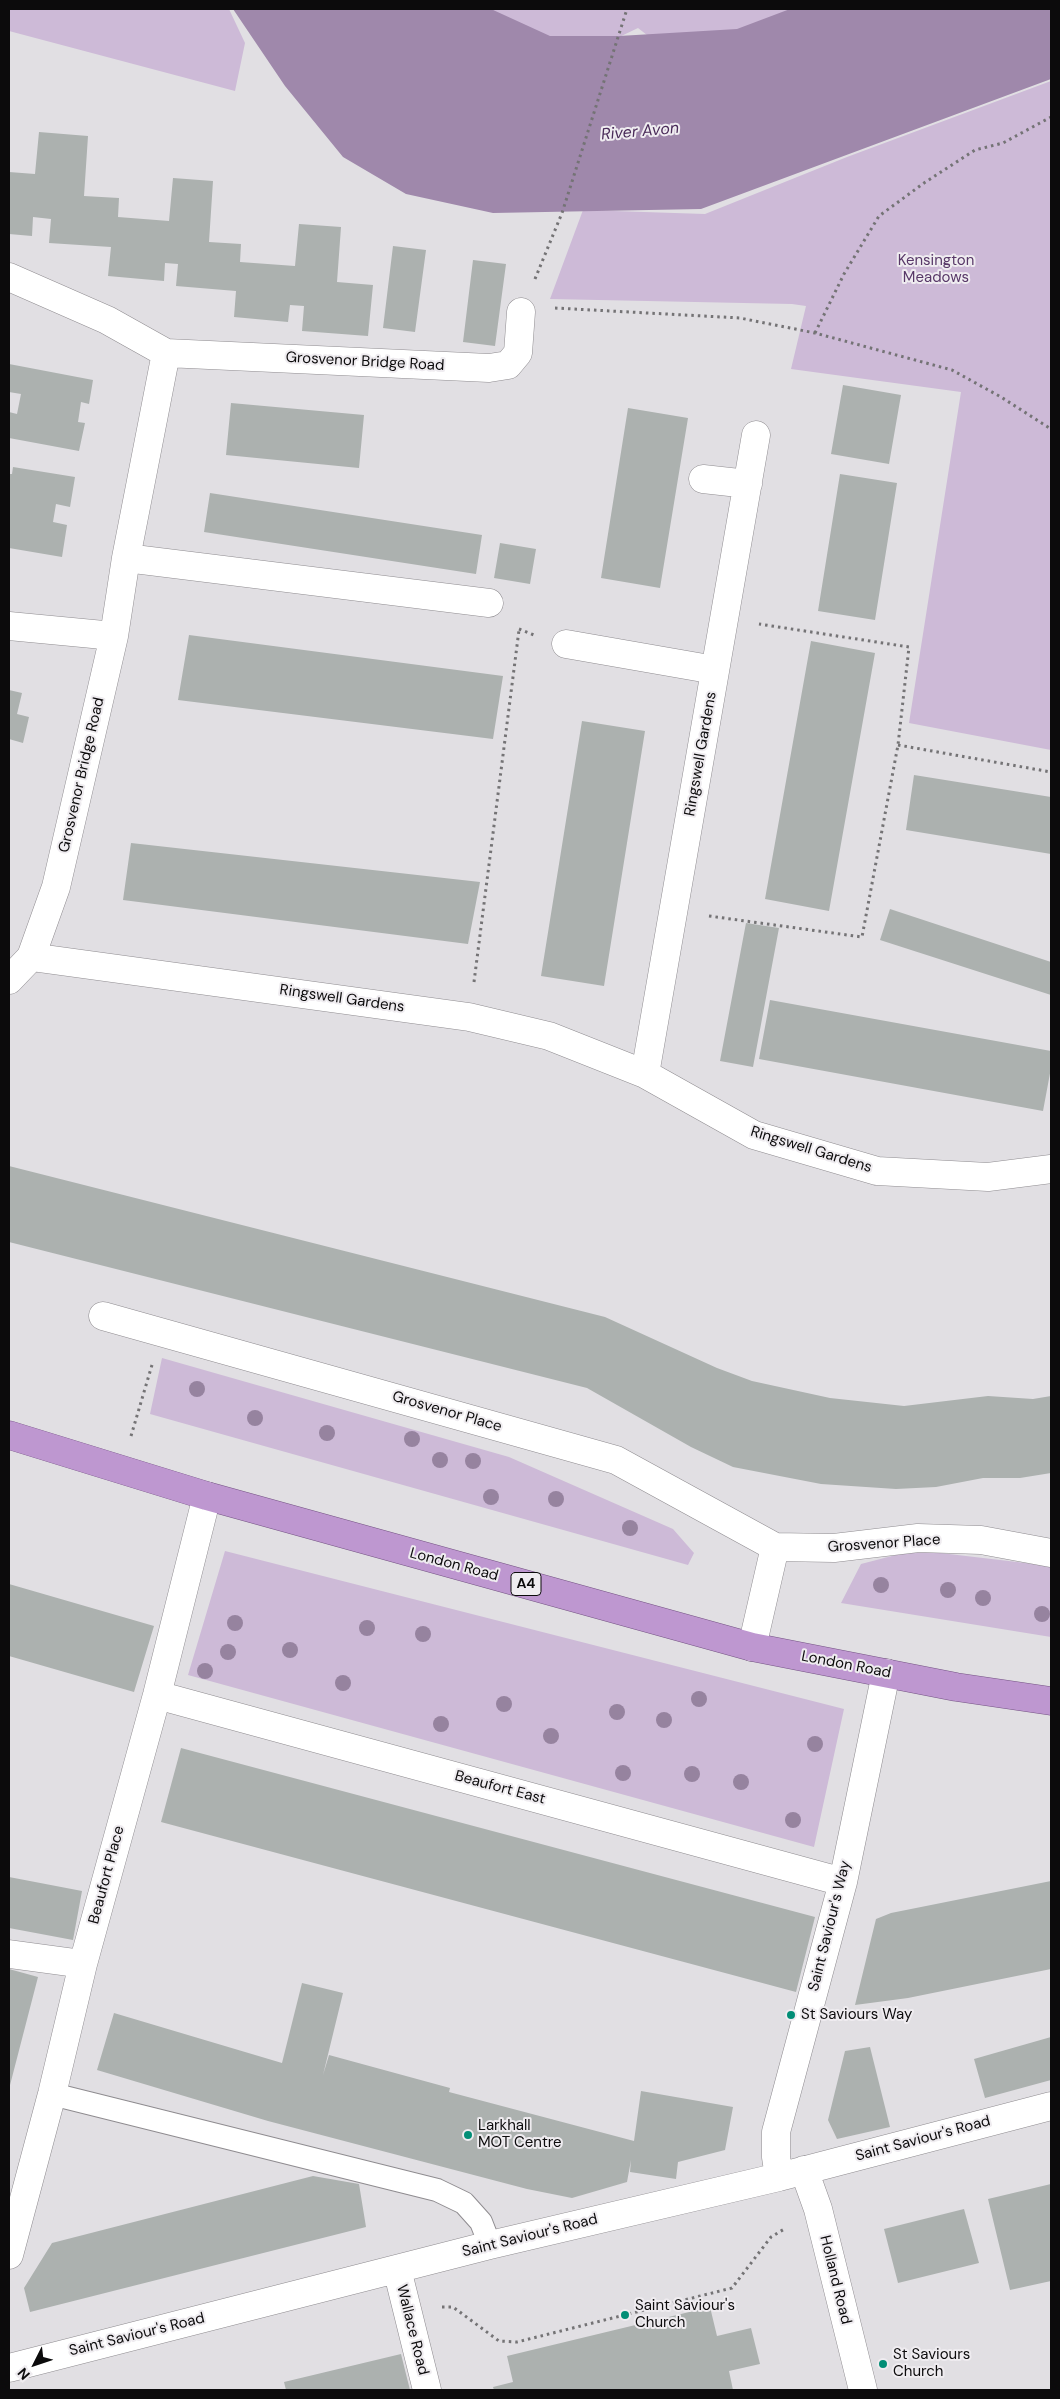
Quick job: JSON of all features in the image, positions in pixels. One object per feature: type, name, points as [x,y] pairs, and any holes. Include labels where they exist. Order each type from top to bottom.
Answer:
[{"type":"highway","name":"London Road","points":[[9,1435],[206,1496],[752,1647],[956,1687],[1051,1701]]},
{"type":"street","name":"Grosvenor Bridge Road","points":[[9,277],[107,320],[166,353],[489,368],[508,365],[518,353],[523,309]]},
{"type":"street","name":"Grosvenor Bridge Road","points":[[9,980],[31,957],[56,887],[114,636],[126,558],[166,353]]},
{"type":"street","name":"Ringswell Gardens","points":[[645,1074],[756,435]]},
{"type":"street","points":[[703,479],[748,484]]},
{"type":"street","points":[[126,558],[489,603]]},
{"type":"street","points":[[9,626],[114,636]]},
{"type":"street","name":"Ringswell Gardens","points":[[566,644],[715,670]]},
{"type":"street","name":"Ringswell Gardens","points":[[31,957],[469,1017],[549,1036],[645,1074],[754,1135],[876,1171],[988,1177],[1051,1169]]},
{"type":"street","name":"Grosvenor Place","points":[[103,1316],[162,1331],[616,1460],[775,1547],[834,1548],[918,1538],[981,1540],[1051,1553]]},
{"type":"street","name":"Beaufort Place","points":[[9,2254],[52,2094],[83,1964],[157,1695],[206,1496]]},
{"type":"street","points":[[752,1647],[775,1547]]},
{"type":"street","name":"Saint Saviour's Way","points":[[792,2173],[776,2157],[776,2132],[842,1882],[886,1673]]},
{"type":"street","name":"Beaufort East","points":[[157,1695],[842,1882]]},
{"type":"street","points":[[9,1954],[83,1964]]},
{"type":"street","name":"Saint Saviour's Road","points":[[9,2368],[490,2245],[792,2173],[1051,2106]]},
{"type":"street","name":"Holland Road","points":[[792,2173],[818,2209],[863,2390]]},
{"type":"street","name":"Wallace Road","points":[[397,2269],[427,2390]]},
{"type":"lane","points":[[52,2094],[437,2190],[464,2203],[481,2222],[490,2245]]},
{"type":"path","points":[[626,11],[562,213],[523,309],[740,318],[815,333],[952,370],[1001,397],[1051,429]]},
{"type":"path","points":[[815,333],[844,274],[879,216],[924,183],[975,150],[1002,143],[1051,117]]},
{"type":"path","points":[[489,603],[519,630],[566,644]]},
{"type":"path","points":[[674,911],[862,936],[898,745],[909,647],[724,618]]},
{"type":"path","points":[[469,1017],[519,630]]},
{"type":"path","points":[[898,745],[1051,772]]},
{"type":"path","points":[[121,1470],[162,1331]]},
{"type":"path","points":[[453,2308],[499,2341],[517,2342],[732,2288],[771,2237]]},
{"type":"green space","points":[[9,9],[229,9],[245,43],[235,91],[9,31]]},
{"type":"green space","points":[[474,9],[902,9],[684,64],[638,28],[592,50],[507,31]]},
{"type":"green space","name":"Kensington Meadows","points":[[1051,81],[1051,750],[909,723],[961,392],[791,369],[806,306],[792,304],[550,299],[583,210],[705,214],[847,157]]},
{"type":"green space","points":[[162,1358],[509,1457],[673,1529],[694,1553],[688,1565],[150,1414]]},
{"type":"green space","points":[[915,1550],[1051,1566],[1051,1637],[841,1603],[861,1564]]},
{"type":"green space","points":[[225,1551],[844,1709],[814,1847],[188,1675]]},
{"type":"water","name":"River Avon","points":[[233,9],[491,9],[550,36],[619,36],[737,29],[790,9],[1051,9],[1051,79],[701,209],[493,213],[406,194],[343,157],[285,86]]},
{"type":"building","points":[[39,132],[88,136],[84,196],[119,198],[118,217],[169,221],[173,178],[213,181],[209,242],[241,244],[240,262],[295,266],[299,224],[341,227],[337,282],[373,285],[368,336],[302,331],[304,306],[290,305],[288,322],[234,317],[236,291],[176,286],[178,264],[165,263],[164,281],[108,276],[111,247],[49,243],[51,219],[33,217],[32,236],[9,234],[9,172],[35,174]]},
{"type":"building","points":[[393,246],[426,250],[415,332],[383,328]]},
{"type":"building","points":[[473,260],[506,264],[495,346],[463,342]]},
{"type":"building","points":[[9,364],[93,380],[89,404],[81,402],[78,422],[85,423],[79,451],[9,438],[9,412],[17,414],[21,394],[9,392]]},
{"type":"building","points":[[843,385],[901,395],[889,464],[831,454]]},
{"type":"building","points":[[231,403],[364,415],[359,468],[226,455]]},
{"type":"building","points":[[628,408],[688,418],[660,588],[601,578]]},
{"type":"building","points":[[13,467],[75,477],[70,507],[56,504],[53,522],[67,525],[62,557],[9,548],[9,474],[12,474]]},
{"type":"building","points":[[840,474],[897,483],[875,620],[818,611]]},
{"type":"building","points":[[210,493],[482,535],[476,574],[204,532]]},
{"type":"building","points":[[500,543],[536,549],[530,584],[494,578]]},
{"type":"building","points":[[189,635],[503,676],[493,739],[178,700]]},
{"type":"building","points":[[811,641],[875,653],[829,911],[765,899]]},
{"type":"building","points":[[9,690],[22,693],[17,714],[29,717],[23,743],[9,739]]},
{"type":"building","points":[[582,721],[645,731],[604,986],[541,976]]},
{"type":"building","points":[[914,775],[1051,797],[1051,854],[906,830]]},
{"type":"building","points":[[131,843],[480,882],[468,944],[123,900]]},
{"type":"building","points":[[890,909],[1051,962],[1051,995],[880,940]]},
{"type":"building","points":[[746,923],[779,928],[753,1067],[720,1061]]},
{"type":"building","points":[[770,1000],[1051,1051],[1051,1068],[1043,1111],[759,1059]]},
{"type":"building","points":[[9,1166],[605,1317],[717,1368],[752,1381],[830,1398],[904,1406],[988,1396],[1033,1399],[1051,1396],[1051,1473],[1020,1478],[983,1478],[936,1487],[896,1489],[821,1484],[733,1467],[691,1447],[587,1388],[9,1242]]},
{"type":"building","points":[[9,1584],[154,1626],[134,1692],[9,1656]]},
{"type":"building","points":[[181,1748],[815,1917],[796,1992],[161,1822]]},
{"type":"building","points":[[9,1877],[82,1891],[73,1940],[9,1928]]},
{"type":"building","points":[[1051,1881],[1051,1969],[908,1998],[855,2005],[876,1919],[891,1913]]},
{"type":"building","points":[[9,1969],[38,1977],[9,2089]]},
{"type":"building","points":[[302,1983],[343,1993],[323,2075],[329,2055],[450,2088],[449,2092],[634,2141],[641,2091],[733,2107],[725,2150],[678,2162],[676,2179],[630,2172],[631,2160],[627,2182],[572,2198],[527,2189],[268,2121],[97,2070],[114,2013],[282,2063]]},
{"type":"building","points":[[1051,2037],[1051,2080],[985,2098],[974,2059]]},
{"type":"building","points":[[870,2047],[890,2127],[837,2139],[828,2120],[845,2051]]},
{"type":"building","points":[[313,2176],[359,2184],[366,2227],[30,2312],[24,2288],[52,2243]]},
{"type":"building","points":[[1051,2184],[1051,2281],[1010,2290],[988,2199]]},
{"type":"building","points":[[964,2209],[979,2263],[898,2283],[884,2229]]},
{"type":"building","points":[[710,2307],[717,2336],[751,2328],[760,2364],[729,2371],[733,2390],[494,2390],[493,2387],[513,2382],[507,2356]]},
{"type":"building","points":[[401,2354],[410,2390],[286,2390],[284,2382]]},
{"type":"place","name":"St Saviours Way","points":[[791,2015]]},
{"type":"place","name":"Larkhall MOT Centre","points":[[468,2135]]},
{"type":"place","name":"Saint Saviour's Church","points":[[625,2315]]},
{"type":"place","name":"St Saviours Church","points":[[883,2364]]}]
